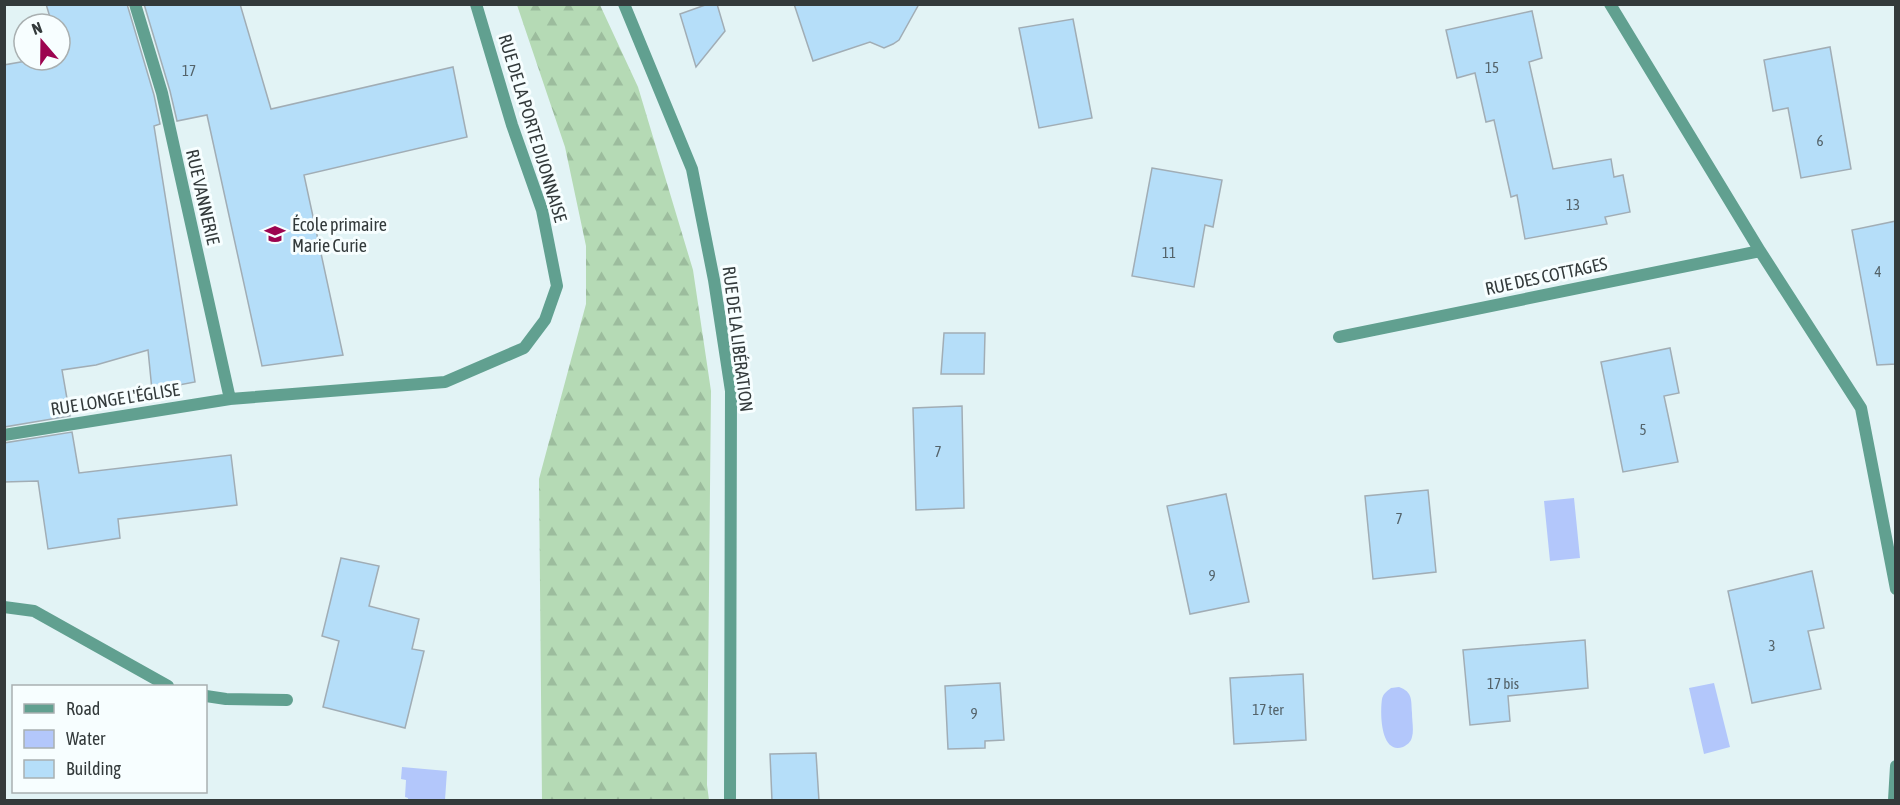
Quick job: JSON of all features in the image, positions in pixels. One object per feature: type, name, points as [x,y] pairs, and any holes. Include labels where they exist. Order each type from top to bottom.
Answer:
[{"type":"street","name":"RUE VANNERIE","points":[[135,4],[162,93],[230,399]]},
{"type":"street","name":"RUE DE LA PORTE DIJONNAISE","points":[[230,399],[445,382],[524,348],[545,320],[557,286],[542,210],[512,125],[476,4]]},
{"type":"street","name":"RUE DE LA LIBÉRATION","points":[[624,4],[692,168],[714,280],[730,391],[730,801]]},
{"type":"street","points":[[1610,4],[1760,250],[1861,408],[1896,590]]},
{"type":"street","name":"RUE DES COTTAGES","points":[[1339,338],[1760,250]]},
{"type":"street","name":"RUE LONGE L'ÉGLISE","points":[[4,435],[230,399]]},
{"type":"street","points":[[4,607],[34,610],[165,685]]},
{"type":"street","points":[[207,696],[226,699],[287,700]]},
{"type":"street","points":[[1894,801],[1896,766]]},
{"type":"green space","points":[[517,5],[600,5],[638,87],[693,270],[711,391],[707,785],[709,800],[542,800],[539,479],[586,304],[586,246],[565,147]]},
{"type":"water","points":[[1574,498],[1580,558],[1550,561],[1544,501]]},
{"type":"water","points":[[1714,683],[1730,747],[1704,754],[1689,688]]},
{"type":"water","points":[[1399,687],[1407,691],[1410,697],[1413,731],[1409,743],[1395,748],[1390,745],[1383,731],[1381,705],[1385,693],[1391,688]]},
{"type":"water","points":[[402,767],[447,771],[445,800],[408,800],[405,797],[406,780],[401,779]]},
{"type":"building","points":[[46,4],[127,4],[154,95],[160,124],[154,126],[195,382],[152,390],[148,350],[96,365],[62,370],[70,416],[4,427],[4,65],[12,64],[12,72],[72,72],[72,12],[48,12]]},
{"type":"building","name":"École primaire Marie Curie","points":[[144,4],[240,4],[271,109],[453,67],[467,137],[304,175],[343,355],[262,366],[207,115],[177,121]]},
{"type":"building","points":[[708,4],[717,4],[725,31],[696,67],[680,14]]},
{"type":"building","points":[[794,4],[919,4],[899,40],[893,44],[884,48],[870,42],[813,61]]},
{"type":"building","points":[[1532,11],[1542,58],[1529,62],[1553,169],[1611,159],[1614,177],[1623,175],[1630,212],[1605,217],[1607,224],[1525,239],[1517,195],[1511,197],[1494,120],[1486,122],[1475,73],[1457,78],[1446,30]]},
{"type":"building","points":[[1073,19],[1092,118],[1039,128],[1019,28]]},
{"type":"building","points":[[1830,47],[1851,169],[1801,178],[1788,108],[1773,111],[1764,60]]},
{"type":"building","points":[[1152,168],[1222,180],[1213,227],[1205,225],[1194,287],[1132,276]]},
{"type":"building","points":[[1896,221],[1896,364],[1877,365],[1852,230]]},
{"type":"building","points":[[944,333],[985,333],[984,374],[941,374]]},
{"type":"building","points":[[1670,348],[1679,393],[1664,396],[1678,462],[1623,472],[1601,362]]},
{"type":"building","points":[[962,406],[964,508],[916,510],[913,408]]},
{"type":"building","points":[[72,432],[79,473],[231,455],[237,505],[118,519],[120,538],[48,549],[38,481],[4,482],[4,443]]},
{"type":"building","points":[[1428,490],[1436,572],[1373,579],[1365,496]]},
{"type":"building","points":[[1226,494],[1249,602],[1190,614],[1167,506]]},
{"type":"building","points":[[341,558],[379,566],[369,606],[419,619],[412,649],[424,651],[405,728],[323,707],[339,641],[322,636]]},
{"type":"building","points":[[1812,571],[1824,628],[1808,631],[1821,689],[1752,703],[1728,591]]},
{"type":"building","points":[[1585,640],[1588,688],[1508,696],[1510,721],[1470,725],[1463,650]]},
{"type":"building","points":[[1303,674],[1306,740],[1234,744],[1230,678]]},
{"type":"building","points":[[1000,683],[1004,740],[985,741],[985,748],[948,749],[945,686]]},
{"type":"building","points":[[816,753],[819,801],[772,801],[770,754]]},
{"type":"place","name":"École primaire Marie Curie","points":[[275,234]]}]
